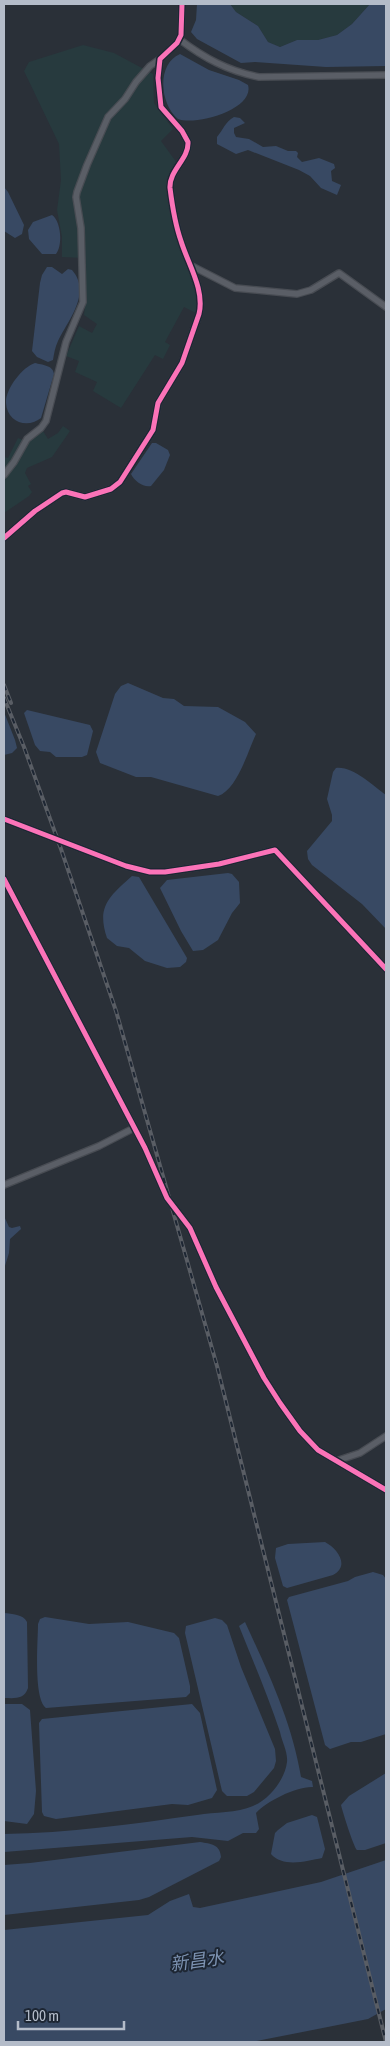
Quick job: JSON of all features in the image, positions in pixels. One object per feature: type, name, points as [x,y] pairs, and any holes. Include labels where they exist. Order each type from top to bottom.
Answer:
[{"type":"street","points":[[4,475],[27,439],[46,422],[66,342],[83,302],[80,228],[76,197],[87,165],[108,117],[125,99],[150,66],[160,59],[179,39],[182,32],[182,4]]},
{"type":"street","points":[[179,39],[204,58],[219,66],[242,74],[259,77],[386,75]]},
{"type":"street","points":[[4,538],[36,511],[62,493],[66,492],[85,496],[111,490],[120,482],[153,430],[158,403],[182,363],[200,314],[200,295],[180,239],[170,184],[172,176],[186,153],[188,142],[182,131],[161,107],[158,78],[160,59]]},
{"type":"street","points":[[190,265],[235,288],[297,294],[311,290],[339,273],[386,308]]},
{"type":"street","points":[[4,819],[143,871],[165,872],[218,864],[275,850],[386,969]]},
{"type":"street","points":[[4,879],[134,1128],[167,1198],[190,1228],[216,1287],[264,1378],[304,1437],[318,1450],[386,1490]]},
{"type":"street","points":[[4,1185],[99,1146],[134,1128]]},
{"type":"street","points":[[336,1462],[360,1453],[386,1436]]},
{"type":"green space","points":[[230,4],[370,4],[352,24],[337,35],[318,40],[297,40],[280,47],[268,42],[258,26],[236,12]]},
{"type":"green space","points":[[83,45],[114,53],[153,74],[154,103],[173,129],[161,141],[177,163],[168,176],[166,185],[175,227],[198,301],[196,313],[184,307],[165,342],[170,345],[163,359],[155,355],[121,408],[93,391],[97,382],[75,372],[79,361],[66,356],[79,326],[92,333],[97,324],[84,315],[86,298],[84,258],[62,257],[62,237],[57,210],[61,180],[59,144],[24,71],[29,62]]},
{"type":"green space","points":[[63,426],[70,431],[52,457],[27,468],[25,473],[31,484],[28,486],[32,492],[4,513],[4,478],[31,438],[43,431],[48,439],[58,433]]},
{"type":"green space","points":[[18,438],[23,440],[15,456],[4,470],[4,457],[8,458]]},
{"type":"water","points":[[197,4],[230,4],[236,12],[258,26],[268,42],[280,47],[297,40],[318,40],[337,35],[352,24],[370,4],[386,4],[386,66],[326,67],[255,62],[241,63],[197,39],[191,32],[196,20]]},
{"type":"water","points":[[180,54],[209,70],[248,85],[248,94],[234,108],[222,114],[198,120],[186,121],[178,119],[167,104],[163,85],[167,66],[172,59]]},
{"type":"water","points":[[234,117],[240,118],[245,123],[234,128],[236,137],[249,139],[263,147],[276,146],[288,151],[296,151],[298,153],[297,157],[302,162],[319,158],[334,164],[335,168],[331,171],[332,181],[341,185],[337,195],[321,188],[310,176],[299,170],[248,150],[236,154],[217,144],[217,137],[226,124]]},
{"type":"water","points":[[4,187],[24,225],[22,234],[15,238],[4,231]]},
{"type":"water","points":[[52,215],[59,228],[60,245],[56,254],[42,254],[29,239],[28,230],[33,222]]},
{"type":"water","points":[[47,267],[52,267],[62,274],[68,269],[72,270],[78,279],[80,288],[76,306],[57,343],[53,360],[48,362],[37,357],[32,351],[40,283]]},
{"type":"water","points":[[35,363],[49,367],[54,374],[41,418],[30,423],[19,422],[7,410],[6,398],[15,380],[25,369]]},
{"type":"water","points":[[152,443],[156,443],[168,450],[170,455],[164,470],[151,486],[145,486],[134,479],[131,474]]},
{"type":"water","points":[[128,683],[163,698],[174,699],[184,706],[218,707],[245,722],[256,734],[236,778],[225,792],[218,796],[151,777],[136,777],[100,763],[96,752],[115,694],[121,686]]},
{"type":"water","points":[[27,710],[90,725],[93,731],[87,755],[82,757],[56,757],[50,752],[40,751],[35,745],[24,713]]},
{"type":"water","points":[[4,712],[17,748],[12,753],[4,755]]},
{"type":"water","points":[[336,768],[356,773],[386,795],[386,929],[362,904],[312,865],[308,859],[307,851],[332,821],[327,799],[333,772]]},
{"type":"water","points":[[232,874],[239,882],[240,903],[232,913],[218,940],[203,950],[193,951],[160,888],[167,880]]},
{"type":"water","points":[[132,876],[139,877],[187,958],[186,962],[180,967],[167,968],[145,961],[129,948],[117,946],[107,938],[103,918],[107,902]]},
{"type":"water","points":[[4,1216],[9,1227],[20,1226],[21,1229],[10,1239],[9,1253],[4,1269]]},
{"type":"water","points":[[325,1542],[338,1553],[341,1567],[338,1571],[333,1575],[287,1588],[283,1586],[275,1558],[276,1548],[288,1544]]},
{"type":"water","points":[[373,1572],[383,1575],[386,1579],[386,1734],[330,1749],[325,1745],[287,1600],[289,1597]]},
{"type":"water","points":[[4,1613],[20,1616],[27,1622],[28,1688],[24,1695],[15,1698],[4,1698]]},
{"type":"water","points":[[45,1617],[89,1624],[128,1622],[174,1633],[179,1638],[190,1693],[186,1697],[46,1708],[39,1693],[37,1669],[38,1624],[40,1619]]},
{"type":"water","points":[[215,1618],[222,1620],[227,1625],[241,1667],[275,1749],[276,1761],[274,1768],[254,1792],[247,1796],[227,1796],[222,1791],[185,1633],[186,1626]]},
{"type":"water","points":[[245,1622],[285,1717],[292,1737],[301,1777],[312,1781],[313,1787],[299,1789],[267,1804],[256,1813],[259,1829],[256,1833],[243,1833],[228,1841],[192,1837],[4,1852],[4,1834],[76,1830],[233,1811],[253,1806],[265,1799],[280,1782],[286,1768],[287,1754],[239,1626]]},
{"type":"water","points":[[4,1704],[22,1704],[30,1710],[36,1791],[34,1814],[27,1824],[4,1821]]},
{"type":"water","points":[[192,1704],[200,1713],[217,1790],[212,1798],[188,1805],[172,1804],[56,1819],[44,1816],[42,1812],[39,1723],[42,1719]]},
{"type":"water","points":[[386,1773],[386,1843],[365,1850],[357,1850],[341,1805],[349,1796]]},
{"type":"water","points":[[312,1815],[317,1817],[325,1849],[322,1858],[302,1862],[288,1862],[282,1861],[271,1854],[275,1833],[278,1830],[287,1823]]},
{"type":"water","points":[[200,1842],[211,1844],[219,1849],[221,1857],[219,1861],[149,1897],[139,1900],[4,1915],[4,1865]]},
{"type":"water","name":"新昌水","points":[[386,1860],[386,2009],[368,2019],[252,2042],[4,2042],[4,1930],[148,1915],[170,1901],[189,1894],[193,1907],[200,1908],[321,1882]]},
{"type":"railway","points":[[4,685],[11,703]]},
{"type":"railway","points":[[4,698],[61,849],[116,1011],[217,1366],[386,2042]]},
{"type":"cycle path","points":[[4,538],[35,511],[62,493],[66,492],[85,497],[111,489],[120,482],[153,430],[158,403],[182,363],[199,314],[200,296],[198,286],[179,234],[170,188],[173,176],[185,154],[188,142],[182,131],[161,107],[158,78],[160,59],[177,43],[181,35],[182,4]]},
{"type":"cycle path","points":[[4,819],[126,866],[150,872],[165,872],[219,864],[275,850],[386,969]]},
{"type":"cycle path","points":[[4,879],[145,1148],[167,1198],[190,1228],[216,1287],[264,1378],[300,1431],[318,1450],[386,1490]]}]
